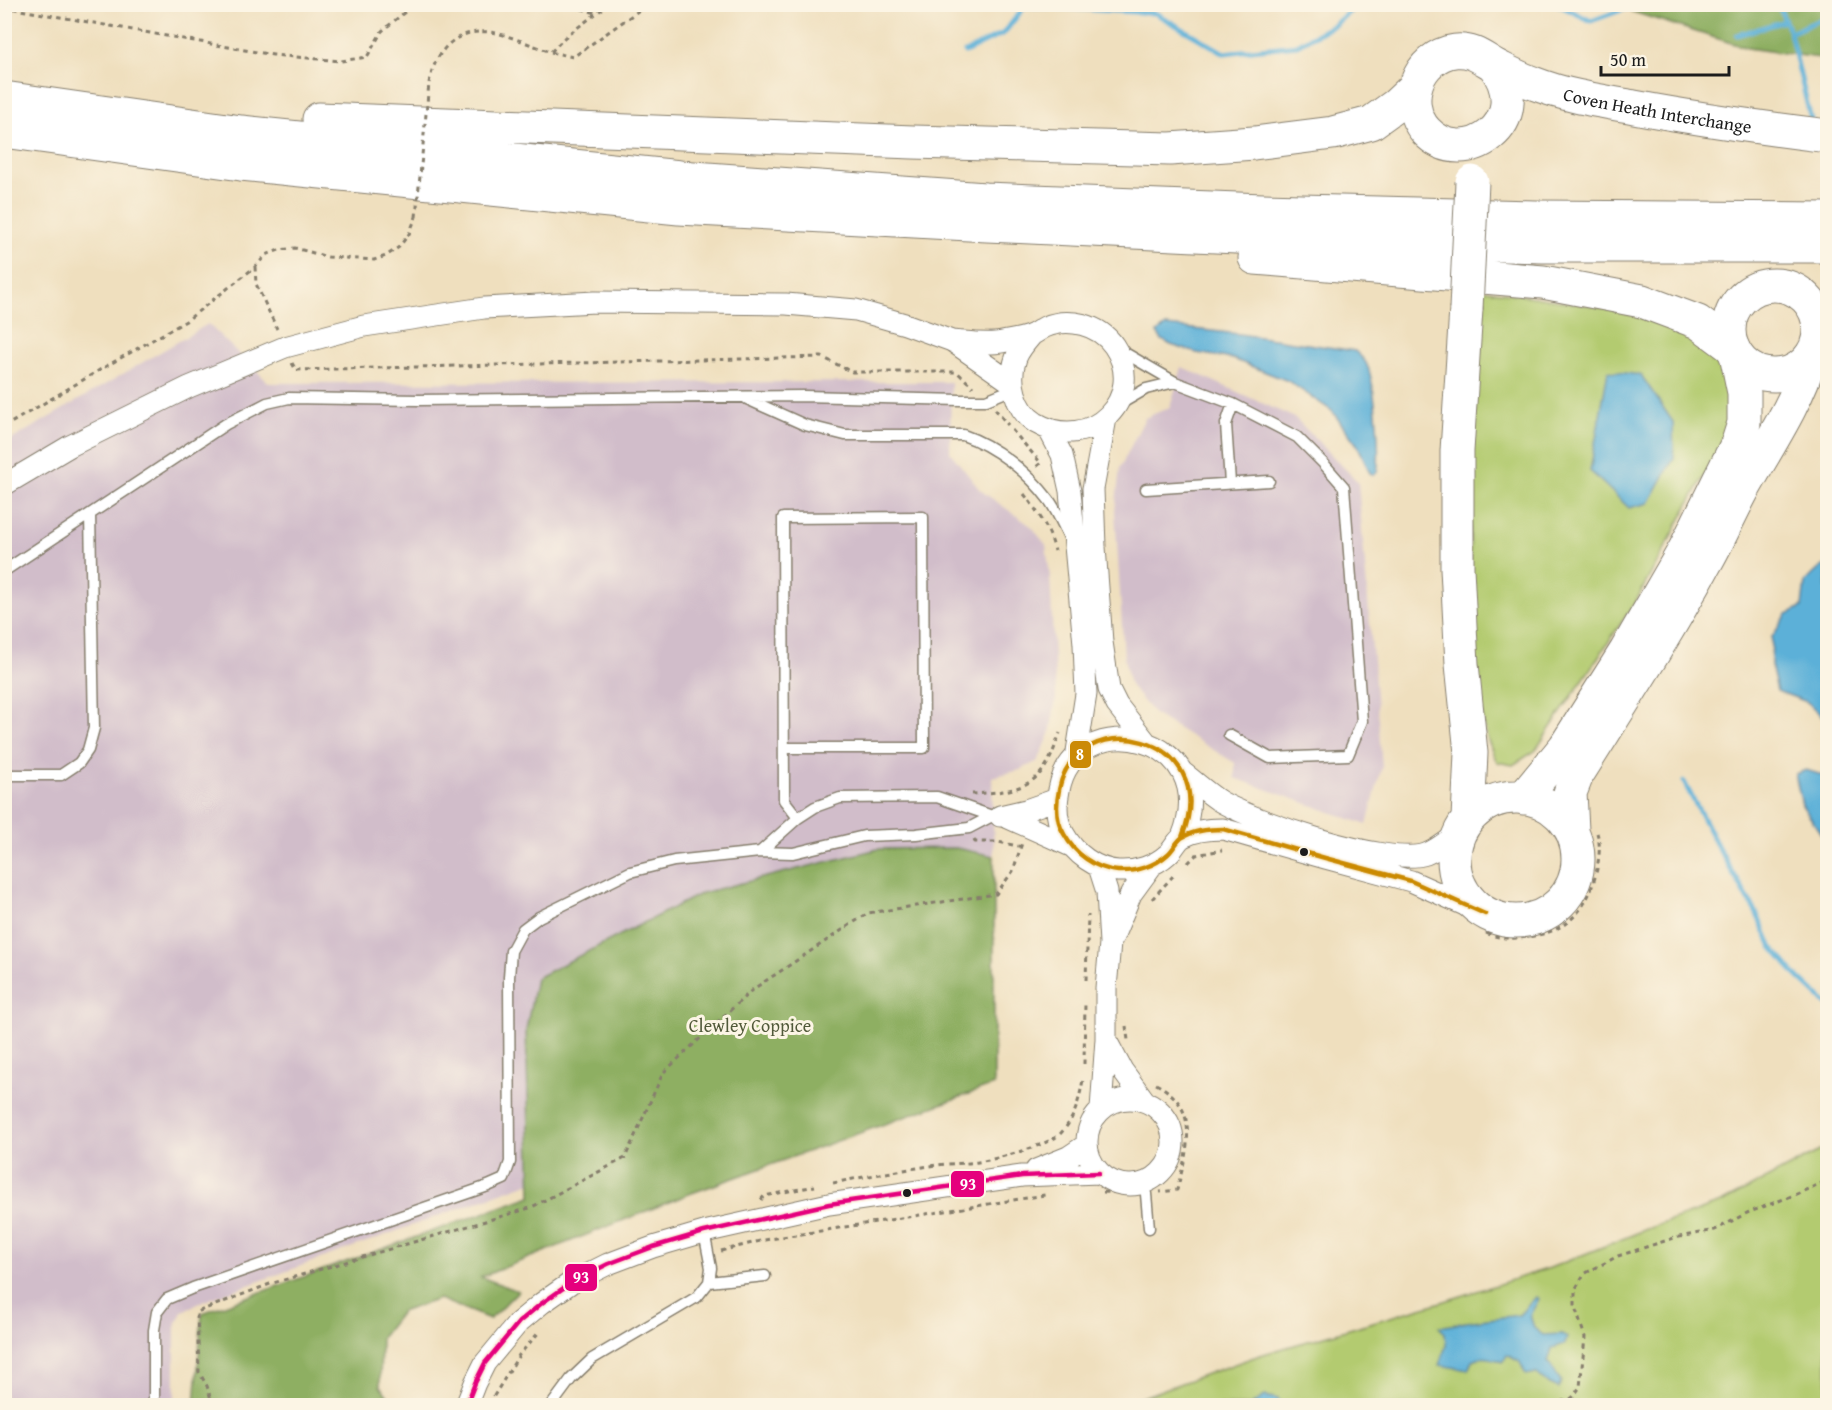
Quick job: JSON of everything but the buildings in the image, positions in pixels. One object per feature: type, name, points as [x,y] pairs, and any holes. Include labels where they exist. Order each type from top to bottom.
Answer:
[{"type":"main road","name":"Coven Heath Interchange","points":[[4,77],[324,120],[913,142],[1170,149],[1254,143],[1333,133],[1371,123],[1396,105],[1414,88],[1419,74],[1429,63],[1441,55],[1455,51],[1469,51],[1483,56],[1494,65],[1532,83],[1575,96],[1684,116],[1827,136]]},
{"type":"main road","points":[[1414,88],[1413,104],[1418,119],[1427,132],[1440,141],[1455,146],[1469,145],[1484,140],[1496,130],[1504,118],[1508,105],[1508,90],[1503,76],[1494,65]]},
{"type":"main road","points":[[4,98],[241,132],[680,177],[985,199],[1536,218],[1827,219]]},
{"type":"main road","points":[[4,131],[241,164],[679,208],[1257,238],[1544,246],[1827,246]]},
{"type":"main road","points":[[1465,825],[1471,753],[1462,664],[1457,568],[1457,451],[1472,182],[1469,145]]},
{"type":"main road","points":[[987,225],[1147,249],[1544,282],[1642,301],[1698,322],[1734,351],[1746,365],[1758,373],[1773,376],[1801,367],[1818,349]]},
{"type":"main road","points":[[1769,285],[1792,289],[1803,295],[1817,315],[1818,349],[1799,389],[1705,564],[1649,661],[1577,775],[1570,793],[1584,830],[1578,855],[1577,874],[1569,892],[1557,906],[1541,917],[1522,921],[1482,922],[1459,884],[1454,864],[1456,843],[1465,825],[1477,811],[1488,804],[1517,797],[1565,747],[1626,651],[1685,549],[1738,442],[1744,423],[1743,393],[1734,351],[1729,325],[1732,314],[1738,303],[1757,289],[1769,285]]},
{"type":"main road","points":[[1471,753],[1488,780],[1517,797],[1535,800],[1551,808],[1565,820],[1584,830]]},
{"type":"street","points":[[4,485],[70,446],[189,387],[285,347],[364,326],[484,308],[595,302],[786,304],[856,310],[952,341],[1013,386]]},
{"type":"street","points":[[1110,413],[1093,427],[1079,432],[1064,433],[1048,430],[1032,420],[1020,406],[1013,386],[1012,370],[1022,346],[1031,336],[1044,328],[1059,323],[1074,322],[1089,326],[1103,334],[1120,359],[1124,376],[1122,392],[1110,413],[1093,489],[1095,548],[1102,642],[1109,689],[1117,705],[1146,742]]},
{"type":"street","points":[[952,341],[999,343],[1031,336]]},
{"type":"street","points":[[1048,430],[1062,455],[1070,491],[1066,553],[1084,644],[1086,694],[1076,758]]},
{"type":"street","points":[[1131,739],[1146,742],[1160,749],[1172,759],[1181,771],[1188,787],[1190,804],[1188,821],[1182,837],[1169,853],[1153,864],[1136,870],[1117,871],[1099,867],[1084,858],[1071,846],[1062,832],[1057,800],[1066,770],[1076,758],[1088,748],[1101,742],[1131,739]]},
{"type":"street","points":[[1181,771],[1219,800],[1270,824],[1319,839],[1399,857],[1425,854],[1441,846],[1465,825]]},
{"type":"street","points":[[998,816],[1057,800]]},
{"type":"street","points":[[998,816],[1024,836],[1071,846]]},
{"type":"street","points":[[1182,837],[1209,829],[1223,829],[1411,881],[1482,922]]},
{"type":"street","points":[[1110,944],[1131,894],[1153,864]]},
{"type":"street","points":[[1099,867],[1107,892],[1110,944],[1101,1109]]},
{"type":"street","points":[[1106,1039],[1122,1070],[1144,1100]]},
{"type":"street","points":[[1133,1098],[1144,1100],[1166,1117],[1172,1129],[1174,1143],[1165,1168],[1155,1178],[1143,1184],[1127,1185],[1112,1182],[1099,1173],[1088,1155],[1086,1145],[1087,1131],[1101,1109],[1121,1099],[1133,1098]]},
{"type":"street","points":[[1022,1176],[1068,1156],[1086,1145]]},
{"type":"street","points":[[466,1406],[485,1363],[519,1322],[572,1282],[608,1263],[704,1232],[829,1204],[1022,1176],[1099,1173]]},
{"type":"lane","points":[[1113,346],[1175,382],[1233,404],[1297,437],[1344,487],[1362,721],[1348,755],[1270,758],[1228,735]]},
{"type":"lane","points":[[1110,413],[1146,389],[1175,382]]},
{"type":"lane","points":[[4,572],[226,424],[267,403],[289,398],[418,400],[804,396],[986,400],[1013,386]]},
{"type":"lane","points":[[744,397],[805,425],[845,435],[963,435],[977,440],[1027,476],[1049,500],[1066,553]]},
{"type":"lane","points":[[1230,483],[1226,424],[1233,404]]},
{"type":"lane","points":[[1146,489],[1269,481]]},
{"type":"lane","points":[[4,775],[61,775],[79,763],[88,750],[94,728],[90,514]]},
{"type":"lane","points":[[784,748],[924,748],[923,517],[783,518],[784,800],[798,818]]},
{"type":"lane","points":[[760,852],[798,818],[815,807],[840,798],[937,797],[998,816]]},
{"type":"lane","points":[[154,1406],[154,1330],[157,1312],[167,1299],[193,1287],[504,1179],[510,1162],[508,977],[511,951],[524,929],[539,917],[630,872],[674,861],[760,852],[793,853],[864,836],[916,834],[969,828],[998,816]]},
{"type":"lane","points":[[1143,1184],[1149,1228]]},
{"type":"lane","points":[[551,1406],[570,1379],[592,1359],[697,1297],[710,1282],[711,1268],[704,1232]]},
{"type":"lane","points":[[710,1282],[765,1276]]},
{"type":"path","points":[[4,7],[273,55],[341,61],[367,57],[382,31],[411,7],[418,4]]},
{"type":"path","points":[[564,4],[596,13]]},
{"type":"path","points":[[551,52],[565,37],[609,4]]},
{"type":"path","points":[[4,427],[186,321],[255,267],[266,255],[279,250],[295,248],[328,257],[374,260],[386,256],[399,247],[409,234],[416,217],[432,69],[441,51],[453,40],[471,33],[490,32],[573,57],[648,4]]},
{"type":"path","points":[[255,267],[256,284],[296,370],[822,357],[852,372],[957,372],[986,400],[1041,463],[1017,486],[1066,553]]},
{"type":"path","points":[[937,797],[1019,789],[1035,779],[1047,764],[1060,732]]},
{"type":"path","points":[[969,828],[975,842],[998,842],[1024,836]]},
{"type":"path","points":[[1482,922],[1496,937],[1515,939],[1544,935],[1566,925],[1584,906],[1593,885],[1598,864],[1600,842],[1584,830]]},
{"type":"path","points":[[1024,836],[1032,849]]},
{"type":"path","points":[[213,1406],[207,1386],[199,1372],[196,1312],[270,1284],[530,1208],[625,1158],[663,1073],[752,990],[868,913],[996,894],[1013,871],[1024,836]]},
{"type":"path","points":[[1131,894],[1150,903],[1174,874],[1196,855],[1223,850]]},
{"type":"path","points":[[1086,985],[1088,893],[1107,892]]},
{"type":"path","points":[[1084,1066],[1086,997]]},
{"type":"path","points":[[831,1183],[939,1165],[978,1162],[1041,1144],[1058,1136],[1067,1125],[1075,1112],[1083,1077]]},
{"type":"path","points":[[1509,1406],[1549,1405],[1572,1398],[1580,1387],[1585,1337],[1575,1307],[1575,1290],[1584,1274],[1629,1252],[1674,1238],[1715,1230],[1747,1213],[1827,1180]]},
{"type":"path","points":[[756,1206],[764,1196],[820,1185]]},
{"type":"shaded area","points":[[208,324],[269,383],[951,382],[950,452],[980,490],[1031,526],[1046,545],[1050,577],[1056,698],[1050,734],[1038,761],[1020,770],[992,777],[994,856],[956,848],[526,1030],[531,1182],[199,1303],[182,1312],[175,1327],[175,1405],[5,1405],[4,444]]},
{"type":"shaded area","points":[[1182,367],[1295,418],[1358,482],[1382,766],[1367,825],[1235,778],[1235,763],[1154,714],[1130,685],[1124,658],[1115,511],[1120,468],[1145,418],[1170,407]]},
{"type":"green space","points":[[1611,5],[1827,5],[1827,59],[1747,48]]},
{"type":"green space","points":[[1481,289],[1594,306],[1633,315],[1693,335],[1719,360],[1733,391],[1730,429],[1636,601],[1535,751],[1513,765],[1497,762],[1491,750],[1479,699],[1475,660],[1470,521]]},
{"type":"green space","name":"Clewley Coppice","points":[[956,848],[994,856],[994,1085],[689,1194],[481,1277],[518,1291],[490,1319],[439,1299],[401,1312],[381,1338],[380,1386],[395,1405],[195,1405],[202,1313],[531,1196],[526,1030],[536,978],[702,893],[878,849]]},
{"type":"green space","points":[[1827,1147],[1827,1405],[1117,1406],[1260,1355],[1550,1268],[1647,1229],[1721,1203]]},
{"type":"water","points":[[1166,326],[1355,351],[1366,363],[1375,401],[1378,434],[1377,472],[1373,475],[1370,473],[1358,446],[1332,411],[1288,381],[1233,359],[1197,353],[1171,345],[1162,340],[1157,333]]},
{"type":"water","points":[[1608,371],[1641,375],[1673,422],[1674,458],[1649,503],[1629,508],[1590,471]]},
{"type":"water","points":[[1827,564],[1827,719],[1807,702],[1777,691],[1771,665],[1772,637],[1787,614],[1802,607],[1805,582]]},
{"type":"water","points":[[1806,770],[1822,775],[1827,771],[1827,843],[1802,805],[1795,774]]},
{"type":"water","points":[[1536,1297],[1539,1299],[1530,1315],[1534,1328],[1543,1335],[1562,1334],[1567,1338],[1565,1344],[1552,1348],[1548,1362],[1561,1381],[1559,1388],[1549,1384],[1536,1373],[1526,1375],[1520,1362],[1507,1355],[1503,1362],[1476,1358],[1472,1360],[1468,1370],[1439,1365],[1446,1346],[1445,1333],[1439,1327],[1519,1315]]},
{"type":"water","points":[[1265,1396],[1278,1399],[1283,1405],[1251,1405]]},
{"type":"waterway","points":[[965,52],[1004,33],[1025,6],[1155,13],[1224,53],[1297,45],[1334,25],[1358,4]]},
{"type":"waterway","points":[[1557,4],[1591,21],[1638,4]]},
{"type":"waterway","points":[[1778,4],[1790,33],[1811,120]]},
{"type":"waterway","points":[[1790,33],[1828,16]]},
{"type":"waterway","points":[[1737,35],[1785,21]]},
{"type":"waterway","points":[[1684,782],[1720,851],[1756,912],[1772,947],[1795,974],[1828,1005]]},
{"type":"transit line","name":"8","points":[[1182,837],[1189,802],[1183,774],[1166,753],[1142,742],[1116,739],[1091,746],[1071,763],[1059,790],[1057,807],[1059,824],[1074,848],[1086,859],[1101,867],[1118,871],[1145,867],[1163,858],[1181,838],[1203,830],[1223,829],[1411,881],[1485,914]]},
{"type":"transit line","name":"93","points":[[466,1406],[485,1363],[519,1322],[572,1282],[608,1264],[653,1247],[704,1232],[829,1204],[1022,1176],[1099,1173]]}]
